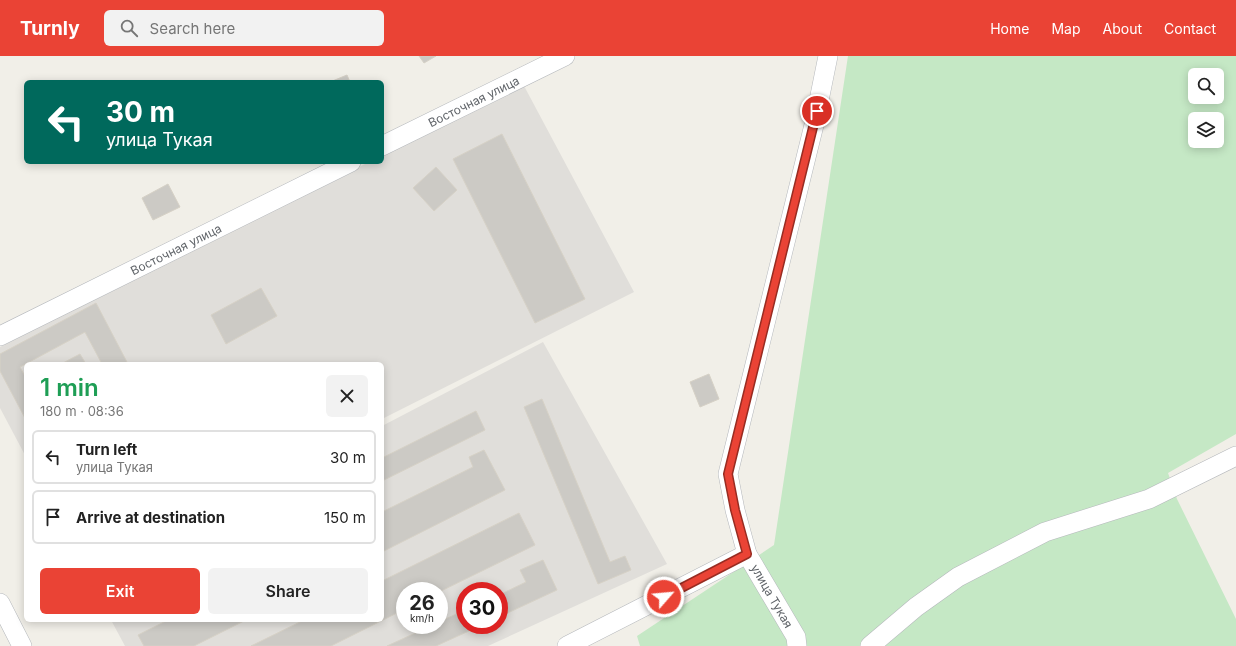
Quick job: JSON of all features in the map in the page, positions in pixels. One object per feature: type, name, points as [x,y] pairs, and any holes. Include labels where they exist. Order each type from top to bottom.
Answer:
[{"type":"street","name":"Восточная улица","points":[[384,145],[565,56]]},
{"type":"street","name":"улица Тукая","points":[[797,646],[796,637],[747,554],[735,510],[728,474],[814,125],[828,56]]},
{"type":"street","name":"Восточная улица","points":[[0,336],[347,164]]},
{"type":"street","points":[[870,646],[916,607],[958,578],[1038,536],[1149,499],[1236,456]]},
{"type":"street","points":[[567,646],[747,554]]},
{"type":"street","points":[[0,603],[22,646]]},
{"type":"shaded area","points":[[523,84],[634,292],[384,418],[384,362],[24,362],[24,453],[0,408],[0,347],[365,164],[384,164],[384,154]]},
{"type":"shaded area","points":[[543,342],[667,564],[488,646],[125,646],[112,622],[384,622],[384,425]]},
{"type":"green space","points":[[848,56],[1236,56],[1236,434],[1168,473],[1177,499],[1236,619],[1236,646],[640,646],[637,636],[774,545]]},
{"type":"building","points":[[419,56],[436,56],[424,63]]},
{"type":"building","points":[[347,75],[349,80],[335,80]]},
{"type":"building","points":[[502,134],[585,299],[535,323],[453,159]]},
{"type":"building","points":[[436,167],[457,190],[434,211],[413,188]]},
{"type":"building","points":[[168,184],[180,207],[153,220],[142,198]]},
{"type":"building","points":[[261,288],[277,316],[226,344],[211,315]]},
{"type":"building","points":[[96,303],[127,362],[101,362],[85,332],[29,362],[24,362],[24,365],[20,367],[24,374],[24,416],[0,371],[0,354]]},
{"type":"building","points":[[80,354],[85,362],[65,362]]},
{"type":"building","points":[[709,374],[719,399],[700,407],[690,382]]},
{"type":"building","points":[[542,399],[610,562],[625,556],[631,570],[598,584],[524,407]]},
{"type":"building","points":[[476,411],[485,430],[384,480],[384,457]]},
{"type":"building","points":[[484,450],[505,490],[384,551],[384,511],[473,467],[469,457]]},
{"type":"building","points":[[519,513],[535,545],[459,582],[456,582],[456,584],[448,588],[448,582],[396,582],[396,614],[384,620],[384,580]]},
{"type":"building","points":[[543,560],[557,590],[508,613],[508,591],[526,582],[520,570]]},
{"type":"building","points":[[456,614],[456,634],[462,634],[436,646],[387,646],[413,634],[448,634],[448,618]]},
{"type":"building","points":[[164,622],[242,622],[194,646],[144,646],[138,635]]},
{"type":"building","points":[[300,622],[379,622],[331,646],[251,646]]},
{"type":"route","points":[[664,597],[747,554],[735,510],[728,474],[817,111]]}]
